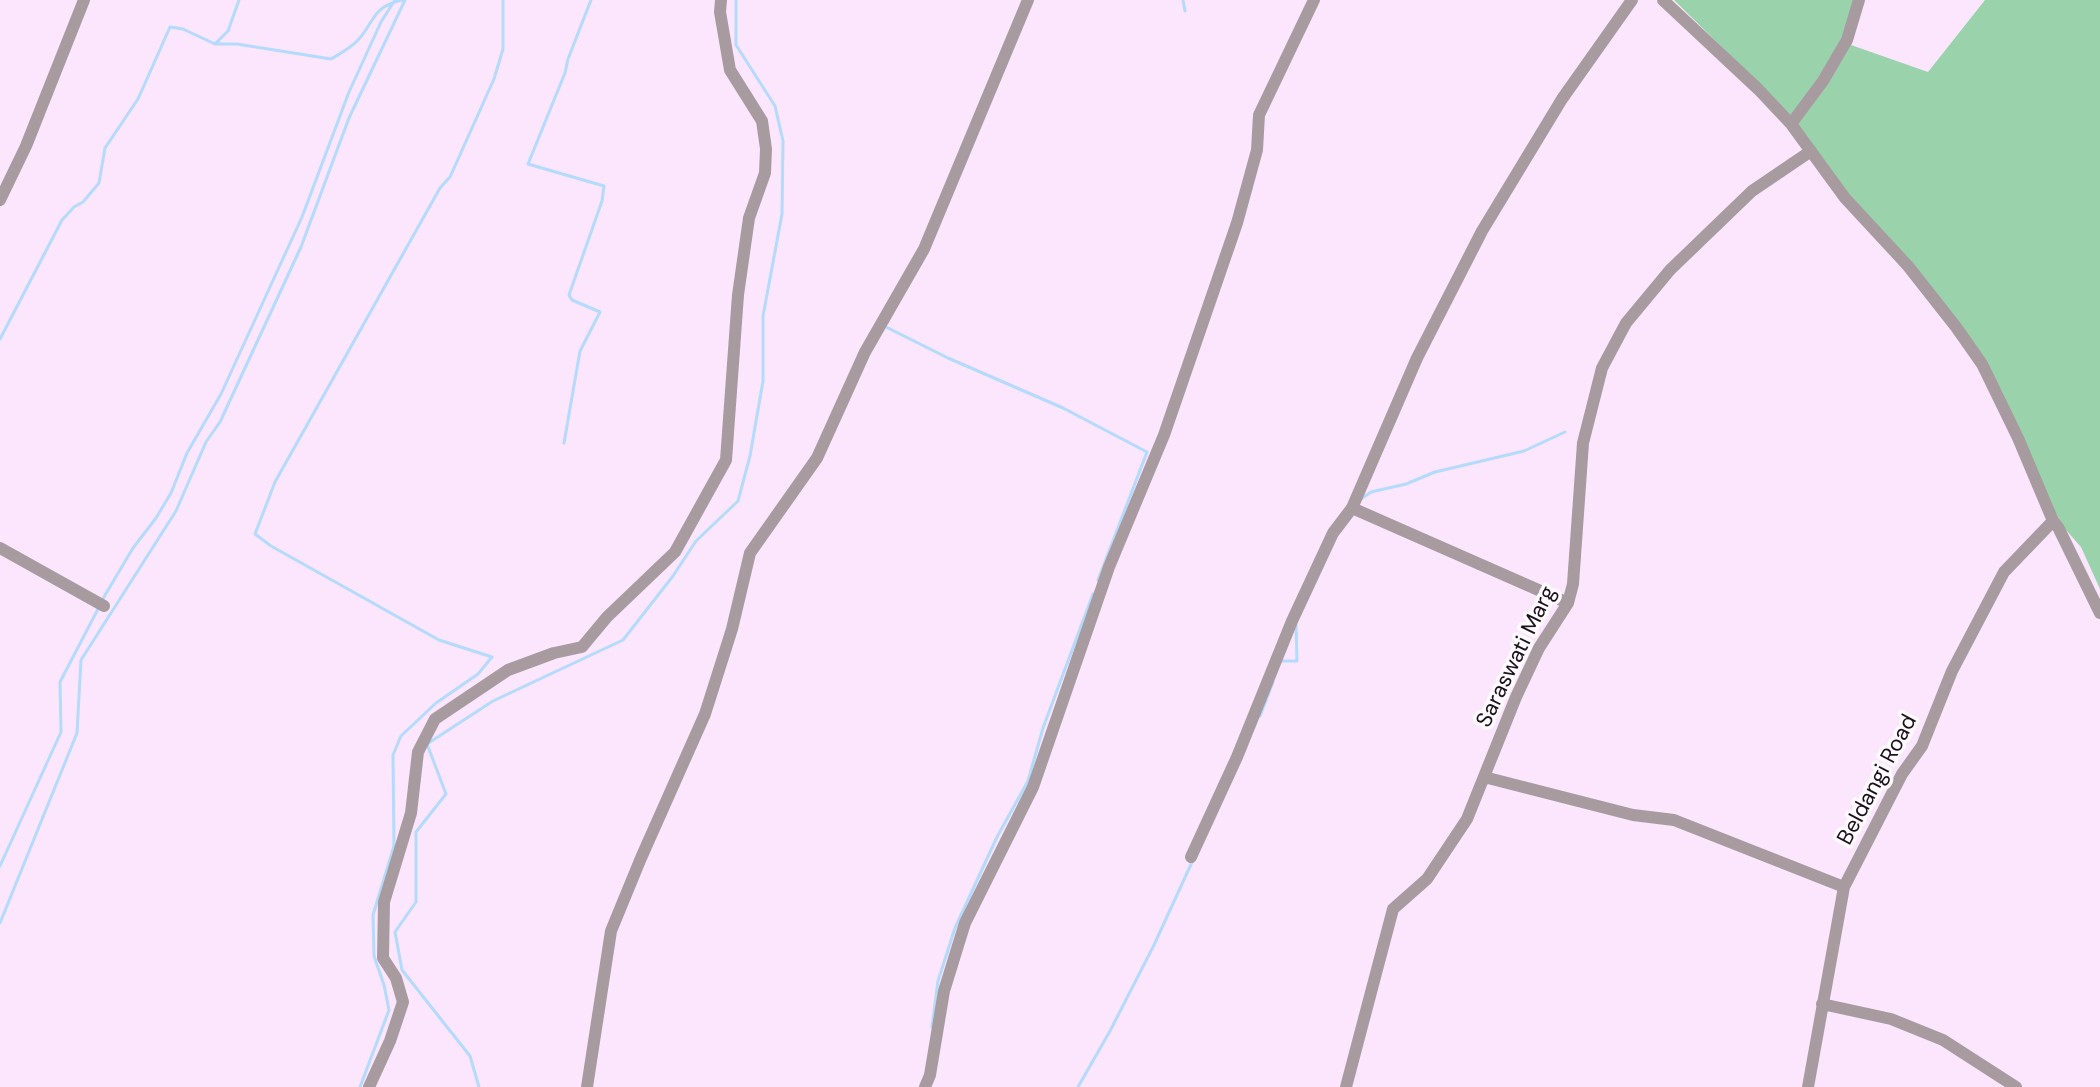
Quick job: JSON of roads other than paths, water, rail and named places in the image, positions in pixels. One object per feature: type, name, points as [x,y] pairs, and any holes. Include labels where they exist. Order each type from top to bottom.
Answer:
[{"type":"street","points":[[0,200],[26,146],[84,0]]},
{"type":"street","points":[[369,1087],[390,1041],[403,1002],[396,978],[383,958],[384,902],[411,813],[418,752],[435,719],[508,670],[554,653],[582,647],[607,617],[675,552],[726,460],[738,295],[749,218],[765,173],[766,149],[762,121],[730,70],[720,12],[721,0]]},
{"type":"street","points":[[587,1087],[611,931],[705,714],[732,629],[750,553],[817,458],[865,352],[924,249],[1028,0]]},
{"type":"street","points":[[925,1087],[930,1075],[944,991],[965,923],[1033,787],[1109,567],[1164,435],[1237,223],[1257,150],[1259,115],[1314,0]]},
{"type":"street","points":[[1191,857],[1333,533],[1352,508],[1417,358],[1482,231],[1562,99],[1632,0]]},
{"type":"street","points":[[1663,0],[1791,124],[1845,198],[1908,266],[1982,364],[2053,521],[2100,613]]},
{"type":"street","points":[[1791,124],[1823,81],[1847,40],[1859,0]]},
{"type":"street","name":"Saraswati Marg","points":[[1346,1087],[1393,909],[1427,879],[1467,819],[1539,648],[1568,603],[1573,584],[1583,443],[1602,368],[1626,323],[1670,270],[1752,191],[1811,151]]},
{"type":"street","points":[[1352,508],[1568,603]]},
{"type":"street","name":"Beldangi Road","points":[[1808,1087],[1844,887],[1902,774],[1922,746],[1952,671],[2004,572],[2053,521]]},
{"type":"street","points":[[0,548],[104,606]]},
{"type":"street","points":[[1484,777],[1633,815],[1674,820],[1844,887]]},
{"type":"street","points":[[1822,1004],[1891,1019],[1943,1040],[2016,1087]]},
{"type":"waterway","points":[[215,44],[228,31],[239,0]]},
{"type":"waterway","points":[[101,602],[171,493],[187,453],[221,394],[302,217],[349,92],[381,22],[395,0]]},
{"type":"waterway","points":[[0,339],[62,220],[99,183],[105,148],[138,99],[170,27],[183,29],[215,44],[237,44],[331,59],[356,42],[379,11],[402,0]]},
{"type":"waterway","points":[[0,923],[77,733],[81,660],[176,511],[206,442],[220,422],[301,247],[349,118],[405,0]]},
{"type":"waterway","points":[[360,1087],[389,1010],[374,956],[373,915],[394,846],[393,755],[401,736],[436,703],[478,674],[492,657],[439,640],[271,546],[255,534],[275,482],[440,188],[450,177],[494,79],[503,49],[503,0]]},
{"type":"waterway","points":[[564,443],[580,351],[600,312],[572,300],[569,295],[602,201],[604,186],[528,164],[591,0]]},
{"type":"waterway","points":[[479,1087],[470,1056],[402,970],[395,932],[416,902],[416,832],[446,794],[427,744],[493,701],[623,640],[696,541],[738,501],[750,456],[763,381],[763,316],[782,214],[783,141],[775,106],[736,45],[736,0]]},
{"type":"waterway","points":[[1183,0],[1185,11]]},
{"type":"waterway","points":[[884,326],[948,358],[1063,408],[1147,452],[1098,580]]},
{"type":"waterway","points":[[1361,499],[1371,492],[1406,484],[1435,472],[1524,451],[1565,432]]},
{"type":"waterway","points":[[932,1027],[938,981],[955,928],[997,837],[1028,781],[1043,728],[1093,594]]},
{"type":"waterway","points":[[0,866],[61,732],[60,682],[98,609]]},
{"type":"waterway","points":[[1281,661],[1297,661],[1296,625]]},
{"type":"waterway","points":[[1260,716],[1273,682]]},
{"type":"waterway","points":[[1078,1087],[1154,945],[1193,860]]}]
